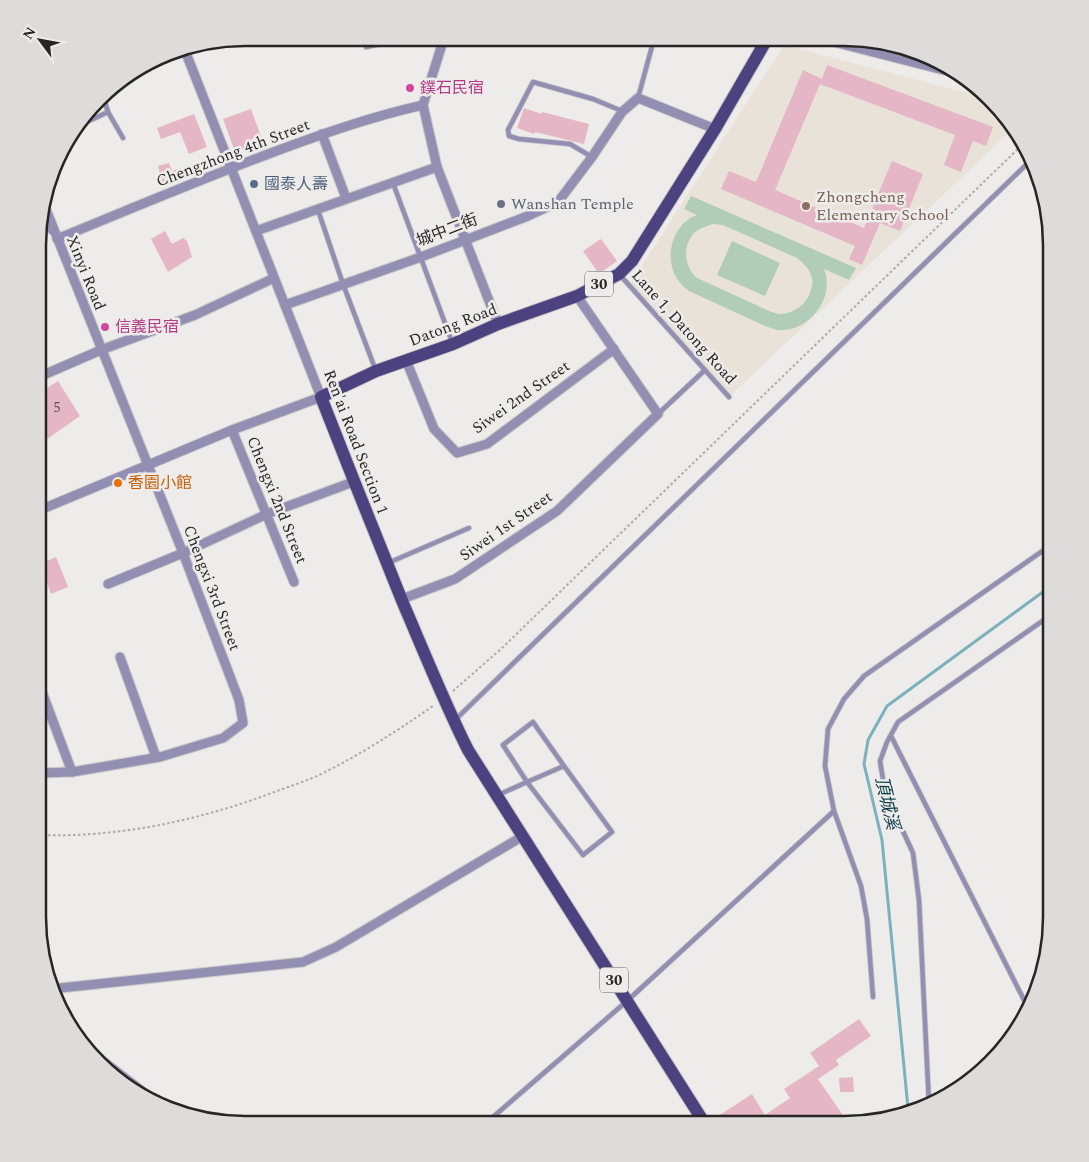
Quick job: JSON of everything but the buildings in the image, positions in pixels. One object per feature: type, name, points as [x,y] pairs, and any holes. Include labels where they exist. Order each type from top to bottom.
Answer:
[{"type":"main road","name":"Datong Road","points":[[321,397],[376,371],[453,344],[498,324],[578,296],[619,274],[632,260],[714,129],[763,46]]},
{"type":"main road","name":"Ren'ai Road Section 1","points":[[321,397],[386,564],[443,699],[468,750],[523,836]]},
{"type":"main road","name":"30","points":[[523,836],[700,1116]]},
{"type":"street","points":[[442,46],[423,105],[437,167],[498,324]]},
{"type":"street","points":[[852,47],[932,67]]},
{"type":"street","name":"Ren'ai Road Section 1","points":[[187,55],[321,397]]},
{"type":"street","points":[[638,98],[714,129]]},
{"type":"street","name":"城中二街","points":[[284,305],[420,257],[528,216],[558,202],[592,157],[622,112],[638,98]]},
{"type":"street","name":"Chengzhong 4th Street","points":[[57,239],[231,168],[322,134],[380,115],[423,105]]},
{"type":"street","points":[[322,134],[346,198]]},
{"type":"street","points":[[256,232],[346,198],[437,167]]},
{"type":"street","name":"Xinyi Road","points":[[49,217],[148,466]]},
{"type":"street","points":[[46,374],[101,350],[195,315],[274,278]]},
{"type":"street","points":[[578,296],[658,414]]},
{"type":"street","name":"Siwei 2nd Street","points":[[406,360],[434,429],[457,453],[487,444],[614,349]]},
{"type":"street","name":"Datong Road","points":[[46,508],[232,430],[321,397]]},
{"type":"street","name":"Siwei 1st Street","points":[[402,599],[455,579],[557,511],[658,414]]},
{"type":"street","name":"Chengxi 2nd Street","points":[[232,430],[294,582]]},
{"type":"street","name":"Chengxi 3rd Street","points":[[148,466],[239,700],[243,723],[223,738],[156,757]]},
{"type":"street","points":[[108,584],[183,553],[267,514],[353,482]]},
{"type":"street","points":[[46,773],[72,772],[156,757],[120,657]]},
{"type":"street","points":[[46,703],[72,772]]},
{"type":"street","points":[[59,988],[303,962],[336,947],[523,836]]},
{"type":"lane","points":[[366,47],[371,46]]},
{"type":"lane","points":[[638,98],[652,46]]},
{"type":"lane","points":[[592,157],[570,144],[519,139],[508,136],[508,130],[534,82],[594,99],[622,112]]},
{"type":"lane","points":[[106,104],[123,138]]},
{"type":"lane","points":[[90,120],[108,112]]},
{"type":"lane","points":[[454,721],[1026,165]]},
{"type":"lane","points":[[392,182],[453,344]]},
{"type":"lane","points":[[318,210],[343,284],[376,371]]},
{"type":"lane","points":[[47,227],[57,239]]},
{"type":"lane","name":"Lane 1, Datong Road","points":[[619,274],[729,397]]},
{"type":"lane","name":"Siwei 1st Street","points":[[658,414],[705,370]]},
{"type":"lane","points":[[386,564],[469,528]]},
{"type":"lane","points":[[873,997],[867,919],[861,886],[834,811],[825,766],[828,729],[844,699],[864,676],[1043,551]]},
{"type":"lane","points":[[929,1097],[919,900],[913,853],[885,792],[880,761],[898,722],[1043,621]]},
{"type":"lane","points":[[533,722],[612,832],[583,855],[527,782],[504,745],[533,722]]},
{"type":"lane","points":[[890,736],[1024,1001]]},
{"type":"lane","points":[[497,796],[564,766]]},
{"type":"lane","points":[[494,1116],[627,1001],[834,811]]},
{"type":"path","points":[[46,835],[68,836],[140,829],[189,819],[252,800],[318,775],[388,738],[443,699],[508,642],[1018,149]]},
{"type":"shaded area","name":"Zhongcheng Elementary School","points":[[783,46],[973,94],[1002,124],[1008,134],[729,397],[630,284]]},
{"type":"green space","points":[[691,196],[856,268],[849,280],[824,269],[827,280],[823,302],[809,320],[799,326],[788,329],[777,330],[765,326],[689,291],[679,281],[672,265],[671,256],[674,239],[683,224],[697,215],[684,209]],"holes":[[[713,224],[723,225],[797,258],[804,264],[810,272],[812,285],[809,295],[803,304],[795,310],[779,314],[766,310],[697,278],[687,262],[686,249],[688,243],[695,232],[704,227]]]},
{"type":"green space","points":[[732,241],[780,263],[765,296],[717,275]]},
{"type":"waterway","name":"頂城溪","points":[[908,1105],[882,840],[864,764],[868,740],[887,706],[1043,592]]},
{"type":"place","name":"鏷石民宿","points":[[410,88]]},
{"type":"place","name":"國泰人壽","points":[[254,184]]},
{"type":"place","name":"Wanshan Temple","points":[[501,204]]},
{"type":"place","name":"Zhongcheng Elementary School","points":[[806,206]]},
{"type":"place","name":"信義民宿","points":[[105,327]]},
{"type":"place","name":"香園小館","points":[[118,483]]}]
